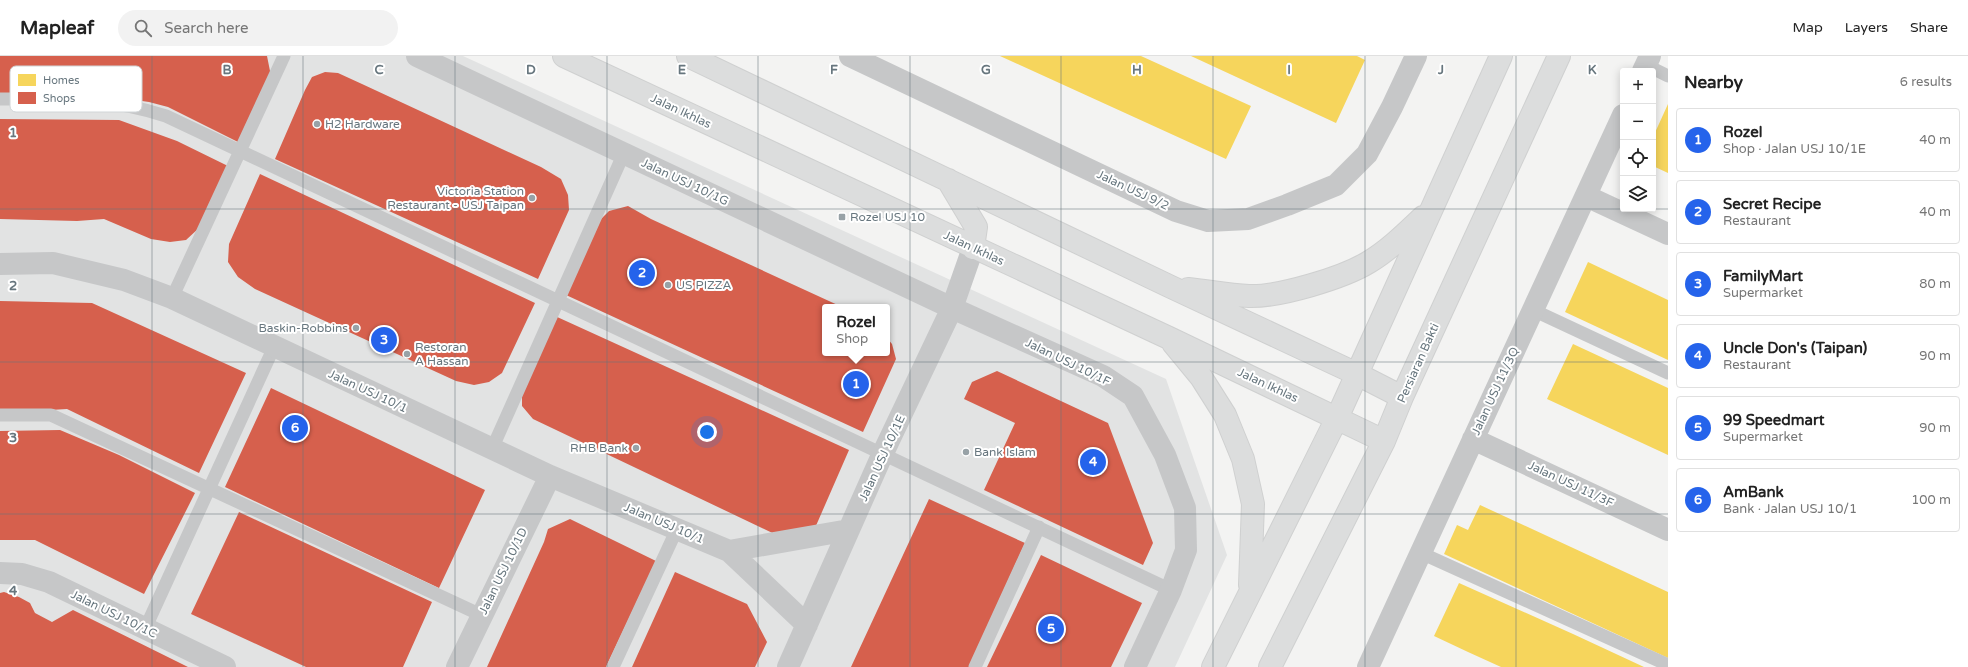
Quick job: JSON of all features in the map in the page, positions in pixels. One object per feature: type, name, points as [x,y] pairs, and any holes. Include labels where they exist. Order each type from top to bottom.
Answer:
[{"type":"street","name":"Jalan USJ 10/1G","points":[[417,56],[952,308]]},
{"type":"street","name":"Jalan Ikhlas","points":[[564,56],[973,248],[1169,338],[1384,441]]},
{"type":"street","points":[[688,56],[1169,286],[1357,374],[1402,397]]},
{"type":"street","name":"Jalan USJ 9/2","points":[[850,56],[1176,211],[1208,221],[1248,219],[1287,205],[1336,184],[1367,154],[1392,107],[1416,56]]},
{"type":"street","points":[[1213,667],[1337,418],[1501,56]]},
{"type":"street","name":"Persiaran Bakti","points":[[1270,667],[1384,441],[1402,397],[1559,56]]},
{"type":"street","name":"Jalan USJ 11/3Q","points":[[1370,666],[1620,122]]},
{"type":"street","points":[[948,180],[976,227],[973,248]]},
{"type":"street","points":[[1586,196],[1668,234]]},
{"type":"street","points":[[1169,286],[1250,296],[1284,292],[1309,285],[1344,274],[1368,262],[1394,245],[1430,210]]},
{"type":"street","name":"Jalan USJ 10/1E","points":[[788,667],[883,453],[952,308],[973,248]]},
{"type":"street","name":"Jalan USJ 10/1","points":[[0,264],[53,264],[124,280],[172,298],[550,476],[729,551],[807,625]]},
{"type":"street","name":"Jalan USJ 10/1F","points":[[952,308],[1103,376],[1133,396],[1165,455],[1185,508],[1186,550],[1171,590],[1135,667]]},
{"type":"street","points":[[1169,338],[1201,377],[1225,415],[1243,459],[1253,504],[1250,592]]},
{"type":"street","name":"Jalan USJ 11/3F","points":[[1473,439],[1668,530]]},
{"type":"street","name":"Jalan USJ 10/1D","points":[[457,667],[550,476]]},
{"type":"street","points":[[729,551],[849,530]]},
{"type":"street","name":"Jalan USJ 10/1C","points":[[0,573],[22,574],[49,582],[225,667]]},
{"type":"lane","points":[[172,298],[242,150],[284,56]]},
{"type":"lane","points":[[1647,64],[1668,76]]},
{"type":"lane","points":[[142,107],[166,116],[242,150],[557,301],[883,453],[1171,590]]},
{"type":"lane","points":[[492,449],[624,153]]},
{"type":"lane","points":[[1533,310],[1668,373]]},
{"type":"lane","points":[[145,629],[274,347]]},
{"type":"lane","points":[[0,415],[51,415],[481,615]]},
{"type":"lane","points":[[975,667],[1039,527]]},
{"type":"lane","points":[[613,667],[677,529]]},
{"type":"lane","points":[[1421,553],[1668,665]]},
{"type":"shaded area","points":[[0,56],[463,56],[1166,379],[1227,555],[1175,667],[0,667]]},
{"type":"building: Homes","points":[[1000,56],[1141,56],[1251,106],[1226,159]]},
{"type":"building: Homes","points":[[1191,56],[1357,56],[1365,60],[1336,123]]},
{"type":"building: Homes","points":[[1668,104],[1668,173],[1656,167],[1656,130]]},
{"type":"building: Homes","points":[[1588,262],[1668,300],[1668,360],[1565,312]]},
{"type":"building: Homes","points":[[1573,344],[1668,388],[1668,455],[1547,399]]},
{"type":"building: Homes","points":[[1480,505],[1668,592],[1668,658],[1444,554],[1457,525],[1468,530]]},
{"type":"building: Homes","points":[[1459,583],[1644,667],[1501,667],[1434,636]]},
{"type":"building: Shops","points":[[0,56],[267,56],[271,76],[240,143],[168,107],[142,101],[142,66],[10,66],[10,93],[0,93]]},
{"type":"building: Shops","points":[[325,72],[338,73],[541,167],[561,179],[568,195],[569,210],[538,279],[275,159],[312,77]]},
{"type":"building: Shops","points":[[0,119],[119,120],[177,141],[230,167],[199,228],[186,240],[170,242],[151,239],[104,219],[77,221],[0,219]]},
{"type":"building: Shops","points":[[260,174],[535,303],[502,373],[489,382],[474,385],[456,381],[255,289],[238,277],[228,262],[229,244]]},
{"type":"building: Shops","points":[[628,206],[651,219],[835,304],[822,304],[822,356],[890,356],[890,342],[896,359],[863,432],[566,295],[596,224],[609,211]]},
{"type":"building: Shops","points":[[0,301],[92,303],[246,373],[199,473],[67,409],[33,411],[0,410]]},
{"type":"building: Shops","points":[[555,316],[849,450],[815,528],[783,538],[533,419],[522,406],[522,390]]},
{"type":"building: Shops","points":[[997,371],[1108,423],[1153,543],[1143,565],[984,490],[1015,423],[964,399],[972,382]]},
{"type":"building: Shops","points":[[271,388],[485,490],[439,588],[225,487]]},
{"type":"building: Shops","points":[[60,430],[119,455],[195,493],[144,594],[35,540],[0,540],[0,431]]},
{"type":"building: Shops","points":[[929,499],[1025,543],[969,667],[851,667]]},
{"type":"building: Shops","points":[[239,512],[432,602],[403,667],[306,667],[191,614]]},
{"type":"building: Shops","points":[[570,519],[656,561],[606,667],[487,667],[544,542],[548,529]]},
{"type":"building: Shops","points":[[1041,555],[1142,603],[1111,667],[987,667]]},
{"type":"building: Shops","points":[[675,572],[747,604],[767,642],[755,667],[632,667]]},
{"type":"building: Shops","points":[[4,592],[19,597],[30,603],[35,613],[52,622],[73,610],[188,667],[0,667],[0,593]]},
{"type":"place","name":"H2 Hardware","points":[[317,124]]},
{"type":"place","name":"Victoria Station Restaurant - USJ Taipan","points":[[532,198]]},
{"type":"place","name":"Rozel USJ 10","points":[[842,217]]},
{"type":"place","name":"Secret Recipe","points":[[642,273]]},
{"type":"place","name":"US PIZZA","points":[[668,285]]},
{"type":"place","name":"Baskin-Robbins","points":[[356,328]]},
{"type":"place","name":"FamilyMart","points":[[384,340]]},
{"type":"place","name":"Restoran A Hassan","points":[[407,354]]},
{"type":"place","name":"Rozel","points":[[856,384]]},
{"type":"place","name":"AmBank","points":[[295,428]]},
{"type":"place","name":"RHB Bank","points":[[636,448]]},
{"type":"place","name":"Bank Islam","points":[[966,452]]},
{"type":"place","name":"Uncle Don's (Taipan)","points":[[1093,462]]},
{"type":"place","name":"99 Speedmart","points":[[1051,629]]}]
